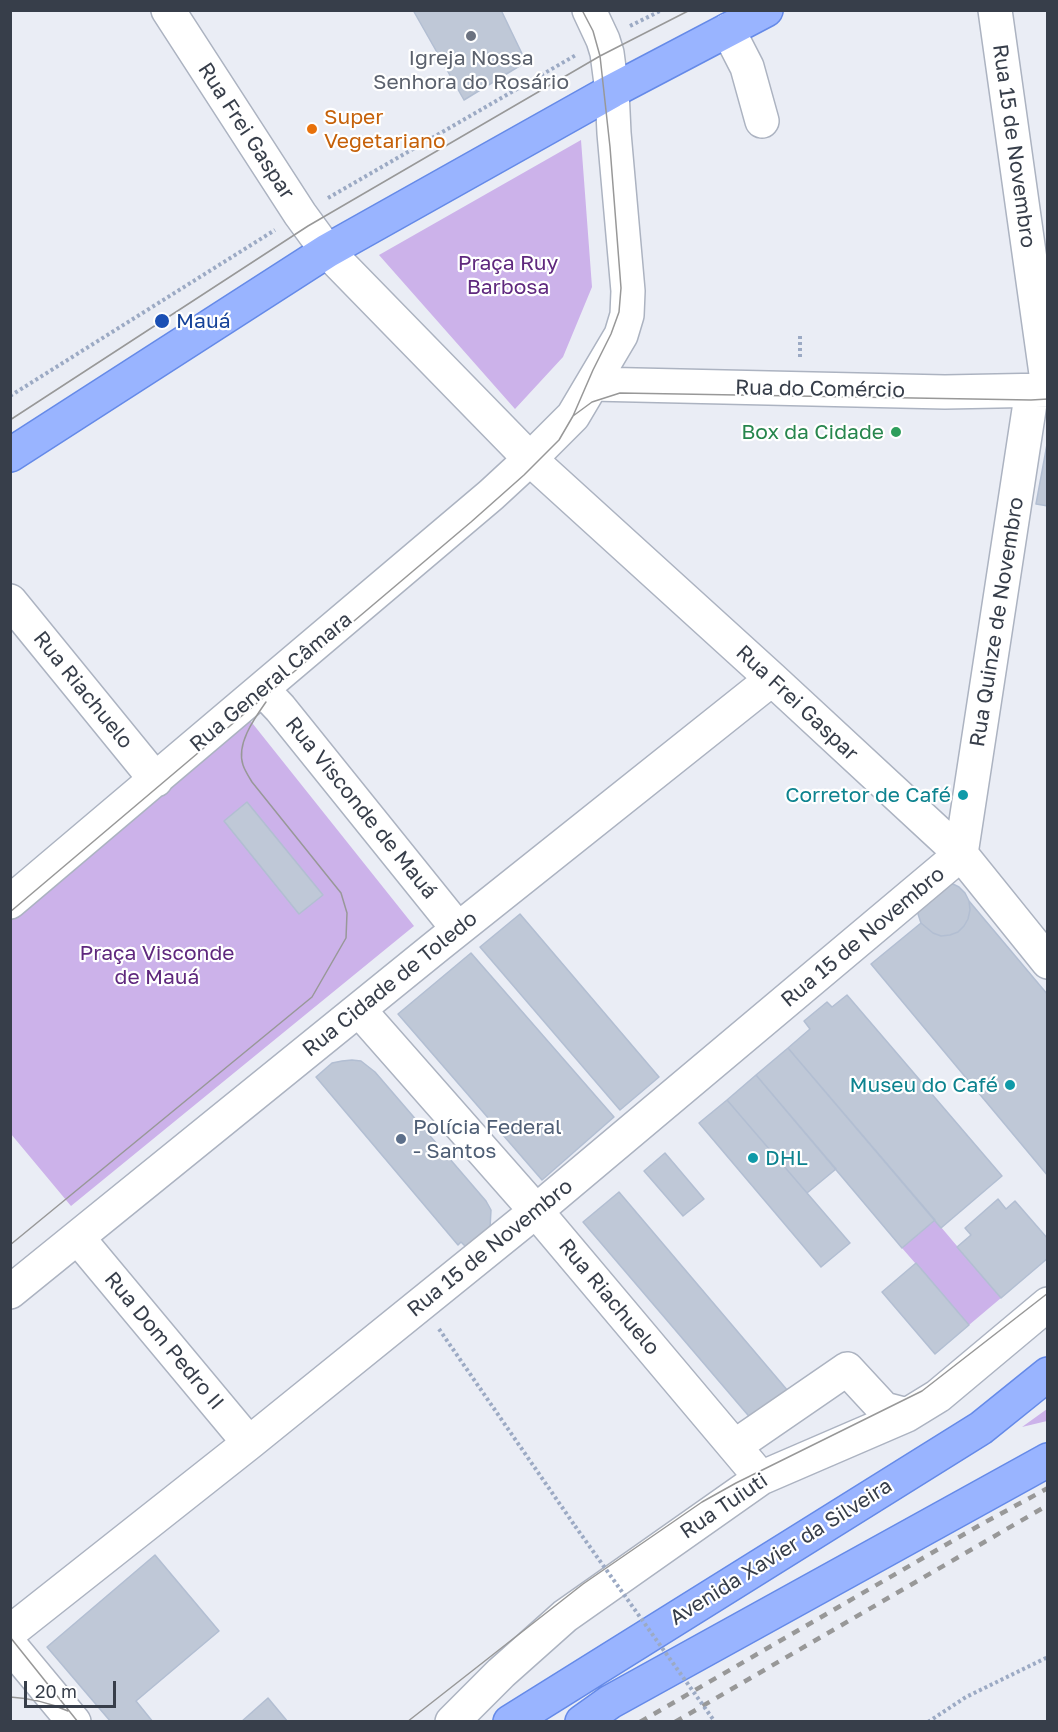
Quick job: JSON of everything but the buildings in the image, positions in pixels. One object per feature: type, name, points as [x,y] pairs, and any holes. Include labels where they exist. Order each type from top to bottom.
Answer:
[{"type":"main road","points":[[10,455],[327,251],[612,91],[766,10]]},
{"type":"main road","name":"Avenida Xavier da Silveira","points":[[510,1722],[981,1428],[1047,1374]]},
{"type":"main road","name":"Avenida Xavier da Silveira","points":[[582,1722],[620,1697],[1047,1460]]},
{"type":"street","name":"Rua Frei Gaspar","points":[[168,10],[300,214],[327,251]]},
{"type":"street","points":[[327,251],[530,459],[573,416],[621,335],[627,315],[628,291],[612,91],[607,53],[589,10]]},
{"type":"street","name":"Rua 15 de Novembro","points":[[995,10],[1042,389]]},
{"type":"street","points":[[728,30],[747,67],[762,121]]},
{"type":"street","name":"Rua do Comércio","points":[[592,384],[945,392],[1042,389]]},
{"type":"street","name":"Rua Quinze de Novembro","points":[[961,854],[1042,389]]},
{"type":"street","name":"Rua Frei Gaspar","points":[[530,459],[961,854],[1047,962]]},
{"type":"street","name":"Rua General Câmara","points":[[10,903],[491,495],[530,459]]},
{"type":"street","name":"Rua Riachuelo","points":[[10,601],[156,780]]},
{"type":"street","name":"Rua Cidade de Toledo","points":[[10,1292],[458,929],[772,679]]},
{"type":"street","name":"Rua Visconde de Mauá","points":[[262,689],[458,929]]},
{"type":"street","name":"Rua 15 de Novembro","points":[[10,1632],[536,1211],[961,854]]},
{"type":"street","name":"Rua Riachuelo","points":[[358,1010],[536,1211],[761,1478]]},
{"type":"street","name":"Rua Dom Pedro II","points":[[78,1238],[249,1443]]},
{"type":"street","name":"Rua Tuiuti","points":[[453,1722],[501,1673],[565,1616],[761,1478],[907,1415],[938,1396],[1047,1304]]},
{"type":"street","points":[[735,1446],[847,1369],[884,1409],[907,1415]]},
{"type":"street","points":[[10,1645],[74,1722]]},
{"type":"path","points":[[10,396],[300,214],[603,40],[662,10]]},
{"type":"path","points":[[421,1304],[715,1722]]},
{"type":"path","points":[[928,1722],[966,1696],[1047,1657]]},
{"type":"green space","name":"Praça Ruy Barbosa","points":[[581,140],[592,287],[563,357],[515,409],[379,255]]},
{"type":"green space","name":"Praça Visconde de Mauá","points":[[249,719],[414,926],[71,1206],[11,1134],[10,913]]},
{"type":"green space","points":[[935,1220],[1001,1298],[969,1325],[902,1248]]},
{"type":"green space","points":[[1047,1409],[1047,1421],[1022,1427]]},
{"type":"tram line","points":[[10,912],[471,522],[559,440],[573,416],[611,334],[619,312],[621,288],[600,56],[593,31],[582,10]]},
{"type":"tram line","points":[[10,420],[308,226],[600,56],[690,10]]},
{"type":"tram line","points":[[573,416],[592,402],[620,393],[1048,399]]},
{"type":"tram line","points":[[10,1245],[312,997],[346,938],[347,913],[341,893],[252,782],[243,765],[241,757],[244,740],[266,702]]},
{"type":"tram line","points":[[407,1722],[583,1584],[702,1502],[922,1391],[1048,1293]]},
{"type":"tram line","points":[[10,1637],[78,1722]]},
{"type":"tram line","points":[[10,1697],[40,1701],[68,1711]]},
{"type":"railway","points":[[640,1722],[1048,1488]]},
{"type":"railway","points":[[675,1722],[1048,1505]]},
{"type":"place","name":"Igreja Nossa Senhora do Rosário","points":[[471,36]]},
{"type":"place","name":"Super Vegetariano","points":[[312,129]]},
{"type":"place","name":"Mauá","points":[[162,321]]},
{"type":"place","name":"Box da Cidade","points":[[896,432]]},
{"type":"place","name":"Corretor de Café","points":[[963,795]]},
{"type":"place","name":"Museu do Café","points":[[1010,1085]]},
{"type":"place","name":"Polícia Federal - Santos","points":[[401,1139]]},
{"type":"place","name":"DHL","points":[[753,1158]]}]
